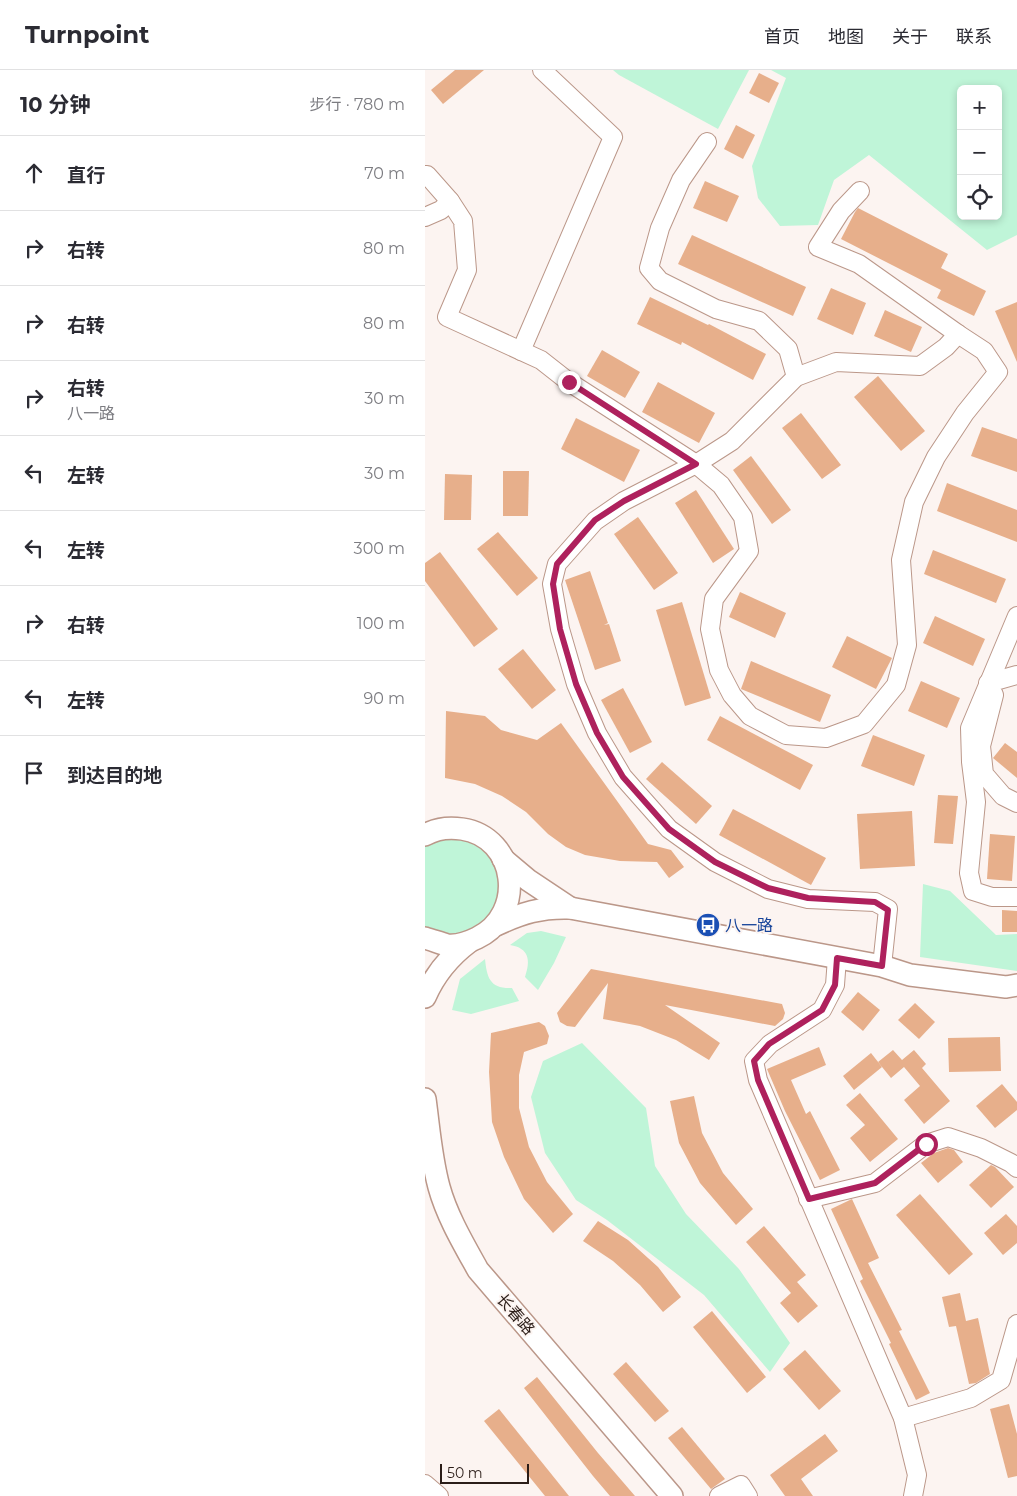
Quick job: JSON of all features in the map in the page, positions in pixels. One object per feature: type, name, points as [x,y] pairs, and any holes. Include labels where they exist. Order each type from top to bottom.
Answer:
[{"type":"main road","points":[[425,824],[470,830],[491,843],[503,859],[527,880],[570,908]]},
{"type":"main road","points":[[425,835],[433,830],[450,827]]},
{"type":"main road","points":[[425,997],[437,974],[453,954],[469,942],[485,934],[495,925],[505,911],[509,896],[509,877],[503,859]]},
{"type":"main road","points":[[495,925],[529,911],[549,908],[570,908],[882,966],[910,975],[1007,986],[1017,985]]},
{"type":"main road","points":[[425,938],[449,945],[469,942]]},
{"type":"main road","name":"长春路","points":[[425,1099],[439,1187],[455,1229],[478,1270],[672,1496]]},
{"type":"street","points":[[521,351],[613,138],[542,70]]},
{"type":"street","points":[[707,142],[681,180],[660,228],[649,268],[660,281],[717,309],[759,320],[788,349],[796,378]]},
{"type":"street","points":[[425,175],[450,201],[463,221],[467,270],[447,317],[541,360],[569,382],[696,464],[721,485],[743,517],[749,551],[714,599],[710,629],[719,670],[732,696],[750,716],[786,735],[826,738],[864,724],[896,685],[907,645],[901,560],[914,502],[936,457],[965,413],[998,372],[984,351],[859,264],[818,247],[841,211],[860,191]]},
{"type":"street","points":[[425,217],[441,210],[450,201]]},
{"type":"street","points":[[882,966],[888,910],[875,902],[808,898],[768,888],[715,862],[669,829],[623,777],[597,733],[576,684],[560,629],[553,584],[557,564],[595,520],[624,501],[696,464],[732,440],[796,378],[836,362],[920,366],[946,347],[958,334]]},
{"type":"street","points":[[1017,616],[970,728],[971,762],[977,802],[969,873],[973,891],[992,897],[1017,897]]},
{"type":"street","points":[[988,683],[1017,675]]},
{"type":"street","points":[[988,683],[994,696],[981,746],[984,774],[1003,796],[1017,803]]},
{"type":"street","points":[[837,958],[835,985],[822,1010],[769,1044],[754,1061],[758,1080],[903,1418],[917,1475],[913,1496]]},
{"type":"street","points":[[809,1199],[875,1183],[926,1144],[948,1137],[981,1148],[1011,1162],[1017,1168]]},
{"type":"street","points":[[903,1418],[971,1398],[1001,1380],[1017,1324]]},
{"type":"street","points":[[425,1484],[439,1496]]},
{"type":"street","points":[[719,1496],[741,1484],[748,1496]]},
{"type":"green space","points":[[613,70],[749,70],[718,129]]},
{"type":"green space","points":[[771,70],[1017,70],[1017,235],[987,250],[869,155],[834,180],[818,225],[780,226],[758,198],[752,166],[786,78]]},
{"type":"green space","points":[[439,838],[458,838],[474,844],[486,854],[494,866],[498,880],[498,895],[493,909],[484,921],[460,934],[446,936],[425,929],[425,845]]},
{"type":"green space","points":[[923,884],[950,891],[996,935],[1017,934],[1017,971],[920,957]]},
{"type":"green space","points":[[541,931],[566,937],[554,963],[538,990],[525,977],[528,960],[525,952],[510,945],[527,933]]},
{"type":"green space","points":[[485,959],[491,981],[499,987],[512,988],[519,1001],[471,1014],[452,1010],[460,979]]},
{"type":"green space","points":[[582,1043],[646,1108],[655,1166],[686,1214],[739,1269],[790,1343],[770,1372],[704,1295],[607,1220],[576,1200],[545,1153],[531,1097],[543,1061]]},
{"type":"building","points":[[455,70],[484,70],[443,104],[431,90]]},
{"type":"building","points":[[759,73],[779,83],[769,103],[749,93]]},
{"type":"building","points":[[736,125],[755,135],[743,159],[724,149]]},
{"type":"building","points":[[705,181],[739,196],[727,222],[693,208]]},
{"type":"building","points":[[858,208],[948,254],[941,268],[986,291],[974,316],[937,298],[941,290],[841,239]]},
{"type":"building","points":[[692,235],[806,287],[793,316],[678,264]]},
{"type":"building","points":[[831,288],[866,303],[853,335],[817,319]]},
{"type":"building","points":[[650,297],[709,324],[766,354],[753,380],[682,342],[681,345],[637,324]]},
{"type":"building","points":[[1017,302],[1017,362],[995,311]]},
{"type":"building","points":[[885,310],[922,327],[911,352],[874,336]]},
{"type":"building","points":[[602,350],[640,372],[625,398],[587,376]]},
{"type":"building","points":[[878,376],[925,431],[901,451],[854,397]]},
{"type":"building","points":[[658,382],[715,413],[699,443],[642,412]]},
{"type":"building","points":[[801,413],[841,465],[822,479],[782,428]]},
{"type":"building","points":[[576,418],[640,450],[624,482],[561,449]]},
{"type":"building","points":[[982,427],[1017,439],[1017,472],[971,456]]},
{"type":"building","points":[[751,456],[791,510],[772,524],[733,470]]},
{"type":"building","points":[[503,471],[529,471],[528,516],[503,516]]},
{"type":"building","points":[[445,474],[472,475],[471,520],[444,520]]},
{"type":"building","points":[[947,483],[1017,510],[1017,542],[937,511]]},
{"type":"building","points":[[696,490],[734,549],[713,563],[675,503]]},
{"type":"building","points":[[638,517],[678,573],[654,590],[614,534]]},
{"type":"building","points":[[498,532],[538,578],[517,596],[477,549]]},
{"type":"building","points":[[933,550],[1006,579],[996,603],[924,574]]},
{"type":"building","points":[[440,552],[498,629],[474,647],[425,581],[425,563]]},
{"type":"building","points":[[590,571],[608,623],[604,625],[609,624],[621,661],[595,670],[565,580]]},
{"type":"building","points":[[740,592],[786,613],[775,638],[729,617]]},
{"type":"building","points":[[682,602],[711,698],[685,706],[656,610]]},
{"type":"building","points":[[935,616],[985,639],[973,666],[923,643]]},
{"type":"building","points":[[847,636],[892,658],[876,689],[832,667]]},
{"type":"building","points":[[523,649],[556,690],[532,709],[498,669]]},
{"type":"building","points":[[751,661],[831,695],[820,722],[741,689]]},
{"type":"building","points":[[921,681],[960,698],[947,728],[908,711]]},
{"type":"building","points":[[623,688],[652,742],[630,753],[601,700]]},
{"type":"building","points":[[446,711],[485,716],[501,730],[537,740],[561,723],[648,844],[671,850],[684,867],[669,878],[657,862],[620,861],[585,855],[566,847],[548,834],[526,812],[502,796],[475,784],[445,778]]},
{"type":"building","points":[[720,716],[813,765],[800,790],[707,740]]},
{"type":"building","points":[[873,735],[925,755],[914,786],[861,766]]},
{"type":"building","points":[[1005,743],[1017,752],[1017,778],[993,758]]},
{"type":"building","points":[[662,762],[712,806],[696,824],[646,779]]},
{"type":"building","points":[[938,795],[958,796],[953,844],[934,843]]},
{"type":"building","points":[[733,809],[826,858],[811,885],[719,835]]},
{"type":"building","points":[[912,811],[915,866],[860,869],[857,814]]},
{"type":"building","points":[[990,834],[1015,836],[1012,881],[987,879]]},
{"type":"building","points":[[1002,910],[1017,911],[1017,932],[1002,932]]},
{"type":"building","points":[[591,969],[782,1004],[785,1013],[783,1019],[775,1026],[665,1005],[720,1043],[709,1060],[676,1040],[640,1026],[603,1019],[608,983],[575,1027],[567,1026],[560,1022],[557,1013]]},
{"type":"building","points":[[858,992],[880,1010],[863,1031],[841,1012]]},
{"type":"building","points":[[915,1003],[935,1022],[919,1039],[898,1020]]},
{"type":"building","points":[[539,1022],[545,1026],[549,1036],[547,1044],[524,1052],[519,1075],[519,1108],[529,1147],[547,1182],[573,1214],[553,1233],[524,1199],[504,1157],[492,1122],[489,1072],[491,1033]]},
{"type":"building","points":[[1000,1037],[1001,1071],[949,1072],[948,1038]]},
{"type":"building","points":[[819,1047],[826,1065],[791,1080],[806,1114],[810,1111],[840,1170],[820,1180],[785,1111],[767,1069]]},
{"type":"building","points":[[893,1050],[902,1060],[914,1050],[926,1064],[922,1068],[950,1101],[924,1124],[904,1100],[920,1086],[904,1067],[891,1078],[878,1062]]},
{"type":"building","points":[[871,1053],[882,1067],[854,1090],[843,1076]]},
{"type":"building","points":[[1002,1084],[1017,1102],[1017,1110],[995,1128],[976,1106]]},
{"type":"building","points":[[860,1093],[898,1139],[870,1162],[850,1138],[865,1125],[846,1105]]},
{"type":"building","points":[[694,1096],[702,1133],[723,1173],[753,1209],[736,1225],[700,1183],[679,1143],[670,1101]]},
{"type":"building","points":[[948,1148],[954,1150],[963,1162],[938,1183],[921,1163],[934,1153]]},
{"type":"building","points":[[991,1165],[1014,1187],[991,1208],[969,1185]]},
{"type":"building","points":[[920,1194],[973,1254],[949,1275],[896,1215]]},
{"type":"building","points":[[852,1199],[879,1258],[868,1263],[902,1330],[899,1331],[930,1393],[916,1400],[889,1344],[891,1343],[860,1281],[863,1279],[831,1209]]},
{"type":"building","points":[[1006,1214],[1017,1226],[1017,1243],[1003,1255],[984,1233]]},
{"type":"building","points":[[598,1221],[628,1240],[658,1267],[681,1297],[663,1312],[640,1285],[613,1261],[583,1241]]},
{"type":"building","points":[[764,1226],[806,1275],[797,1282],[818,1306],[798,1323],[780,1303],[791,1293],[746,1242]]},
{"type":"building","points":[[960,1293],[966,1321],[978,1318],[990,1374],[976,1383],[969,1384],[956,1326],[949,1327],[942,1297]]},
{"type":"building","points":[[712,1311],[766,1377],[747,1393],[693,1327]]},
{"type":"building","points":[[805,1350],[841,1391],[819,1410],[783,1369]]},
{"type":"building","points":[[626,1362],[669,1411],[655,1422],[613,1374]]},
{"type":"building","points":[[537,1377],[635,1496],[610,1496],[593,1476],[524,1388]]},
{"type":"building","points":[[1009,1404],[1017,1434],[1017,1476],[1008,1478],[990,1409]]},
{"type":"building","points":[[499,1409],[569,1496],[545,1496],[484,1421]]},
{"type":"building","points":[[682,1427],[725,1479],[711,1489],[668,1438]]},
{"type":"building","points":[[825,1434],[838,1451],[801,1479],[813,1496],[785,1496],[770,1475]]},
{"type":"place","name":"八一路","points":[[708,925]]},
{"type":"route","points":[[569,382],[696,464],[624,501],[595,520],[557,564],[553,584],[560,629],[576,684],[597,733],[623,777],[669,829],[715,862],[768,888],[808,898],[875,902],[888,910],[882,966],[837,958],[835,985],[822,1010],[769,1044],[754,1061],[758,1080],[809,1199],[875,1183],[926,1144]]}]
